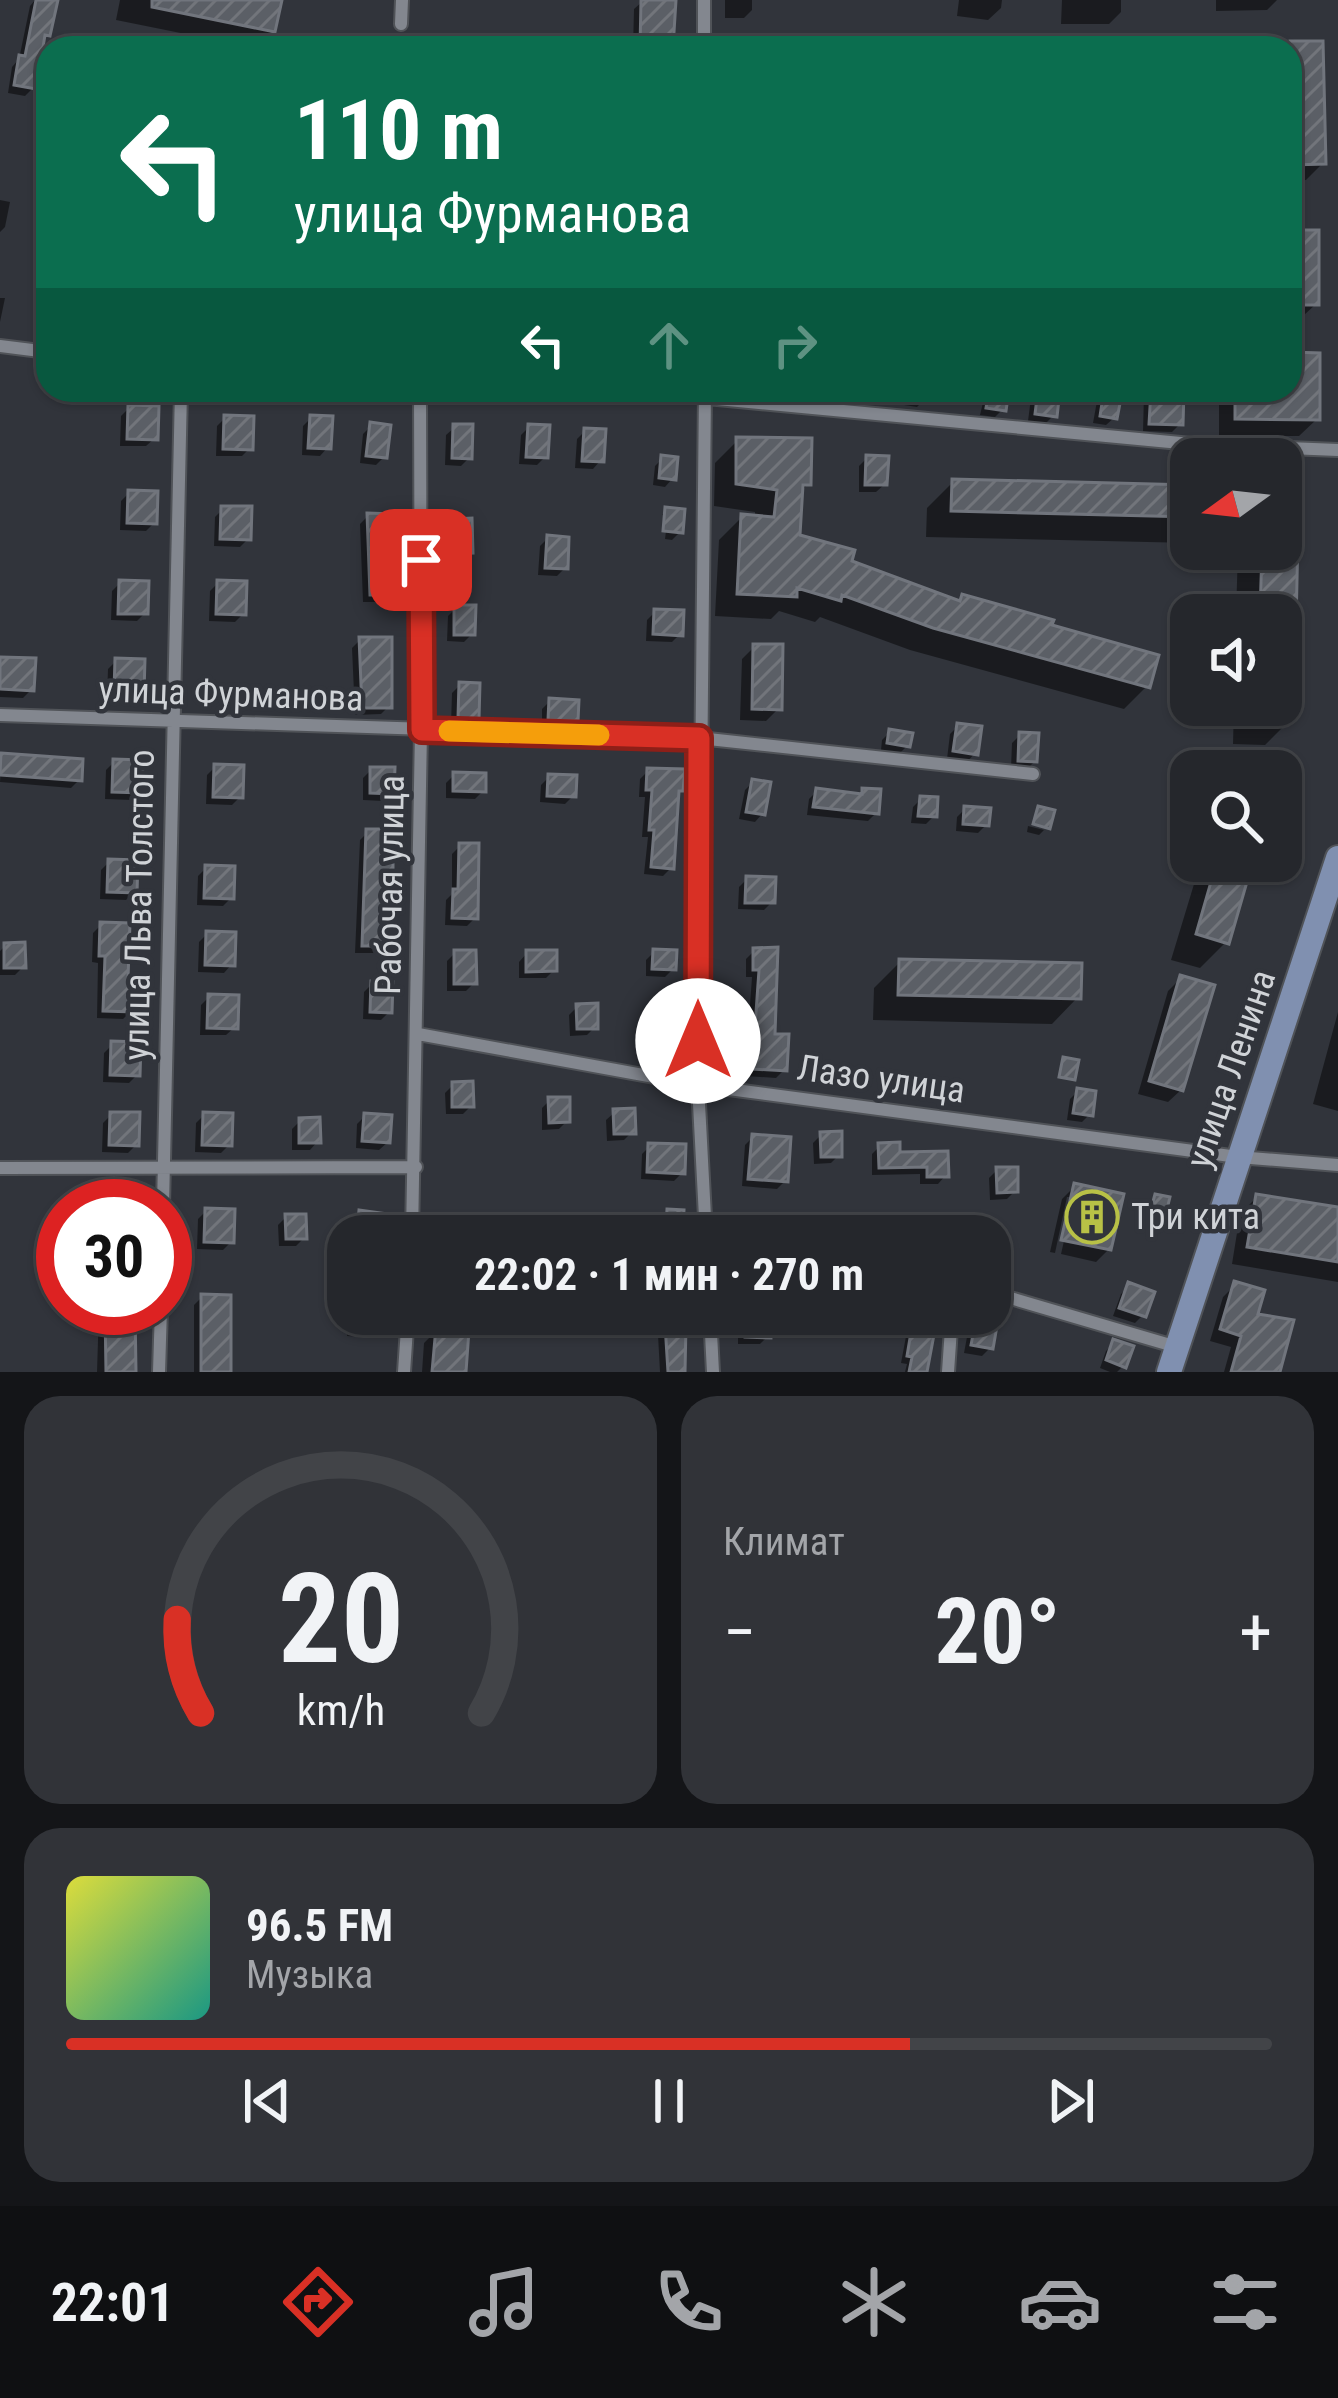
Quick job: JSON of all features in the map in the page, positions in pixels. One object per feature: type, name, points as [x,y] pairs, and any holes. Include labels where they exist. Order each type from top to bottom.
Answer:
[{"type":"main road","name":"улица Ленина","points":[[1169,1372],[1338,859]]},
{"type":"street","points":[[401,24],[402,0]]},
{"type":"street","points":[[704,0],[704,36]]},
{"type":"street","points":[[0,346],[36,350]]},
{"type":"street","name":"улица Льва Толстого","points":[[164,1179],[181,402]]},
{"type":"street","name":"Рабочая улица","points":[[413,1215],[422,730],[420,402]]},
{"type":"street","points":[[705,1215],[698,1085],[706,402]]},
{"type":"street","points":[[784,402],[1191,444],[1338,450]]},
{"type":"street","name":"улица Фурманова","points":[[0,716],[699,738],[1033,774]]},
{"type":"street","name":"Лазо улица","points":[[418,1034],[698,1085],[1238,1157],[1338,1165]]},
{"type":"street","points":[[0,1168],[416,1167]]},
{"type":"street","points":[[1011,1298],[1177,1346]]},
{"type":"street","points":[[159,1372],[160,1335]]},
{"type":"street","points":[[404,1372],[407,1335]]},
{"type":"street","points":[[711,1335],[713,1372]]},
{"type":"street","points":[[948,1372],[951,1335]]},
{"type":"building","points":[[36,0],[58,0],[50,36],[36,36],[36,89],[14,85],[19,55],[25,56]]},
{"type":"building","points":[[152,0],[282,0],[275,32],[152,7]]},
{"type":"building","points":[[641,0],[676,0],[674,36],[640,36]]},
{"type":"building","points":[[1302,41],[1323,41],[1326,164],[1302,165]]},
{"type":"building","points":[[1302,230],[1319,230],[1319,305],[1302,305]]},
{"type":"building","points":[[1302,352],[1320,353],[1320,420],[1235,419],[1235,402],[1302,402]]},
{"type":"building","points":[[987,402],[1007,402],[1006,411],[986,408]]},
{"type":"building","points":[[1036,402],[1059,402],[1057,417],[1035,414]]},
{"type":"building","points":[[1102,402],[1120,402],[1117,419],[1100,416]]},
{"type":"building","points":[[1150,402],[1184,402],[1183,425],[1149,424]]},
{"type":"building","points":[[128,405],[159,406],[158,440],[127,439]]},
{"type":"building","points":[[224,415],[254,416],[253,450],[223,449]]},
{"type":"building","points":[[310,415],[333,416],[331,449],[308,448]]},
{"type":"building","points":[[370,422],[391,425],[387,458],[366,456]]},
{"type":"building","points":[[453,424],[473,424],[472,459],[452,458]]},
{"type":"building","points":[[528,424],[550,425],[548,458],[526,457]]},
{"type":"building","points":[[584,428],[606,429],[604,462],[582,461]]},
{"type":"building","points":[[736,437],[812,438],[811,485],[803,485],[800,535],[855,550],[852,561],[960,601],[962,594],[1159,655],[1150,688],[933,628],[842,595],[841,601],[797,588],[797,597],[737,594],[741,514],[774,517],[777,490],[736,484]]},
{"type":"building","points":[[661,455],[678,457],[676,480],[659,478]]},
{"type":"building","points":[[866,455],[889,456],[887,485],[865,485]]},
{"type":"building","points":[[952,479],[1170,484],[1170,516],[951,511]]},
{"type":"building","points":[[128,490],[158,491],[157,524],[127,523]]},
{"type":"building","points":[[221,506],[252,506],[251,540],[220,539]]},
{"type":"building","points":[[665,507],[685,509],[683,533],[663,531]]},
{"type":"building","points":[[367,513],[394,514],[393,595],[370,595]]},
{"type":"building","points":[[472,518],[473,553],[455,554],[454,519]]},
{"type":"building","points":[[547,535],[569,537],[568,569],[545,568]]},
{"type":"building","points":[[1261,570],[1297,570],[1297,594],[1261,594]]},
{"type":"building","points":[[119,580],[149,581],[148,614],[118,614]]},
{"type":"building","points":[[217,580],[247,581],[246,615],[216,614]]},
{"type":"building","points":[[454,605],[476,605],[475,635],[454,635]]},
{"type":"building","points":[[654,609],[684,610],[683,636],[653,634]]},
{"type":"building","points":[[359,637],[392,637],[392,708],[362,708]]},
{"type":"building","points":[[753,644],[783,644],[782,710],[752,709]]},
{"type":"building","points":[[0,657],[36,658],[34,691],[0,689]]},
{"type":"building","points":[[115,658],[145,659],[144,692],[114,691]]},
{"type":"building","points":[[459,682],[480,683],[479,719],[458,718]]},
{"type":"building","points":[[549,698],[579,700],[578,721],[548,720]]},
{"type":"building","points":[[957,723],[982,726],[978,755],[953,751]]},
{"type":"building","points":[[889,729],[913,733],[910,747],[887,743]]},
{"type":"building","points":[[1019,732],[1039,733],[1037,762],[1018,761]]},
{"type":"building","points":[[1,753],[83,759],[82,781],[0,775]]},
{"type":"building","points":[[113,759],[143,760],[142,793],[112,792]]},
{"type":"building","points":[[214,764],[244,765],[243,798],[213,797]]},
{"type":"building","points":[[370,767],[395,767],[394,794],[370,793]]},
{"type":"building","points":[[647,768],[685,769],[674,869],[651,867],[654,830],[649,830],[652,790],[646,790]]},
{"type":"building","points":[[453,772],[486,773],[486,792],[453,791]]},
{"type":"building","points":[[548,774],[577,775],[576,797],[547,796]]},
{"type":"building","points":[[752,779],[771,782],[765,815],[746,812]]},
{"type":"building","points":[[816,788],[862,794],[862,788],[881,789],[879,814],[813,807]]},
{"type":"building","points":[[920,796],[938,797],[937,817],[918,816]]},
{"type":"building","points":[[964,806],[991,808],[989,826],[963,824]]},
{"type":"building","points":[[1038,806],[1055,810],[1050,829],[1033,824]]},
{"type":"building","points":[[366,829],[393,829],[393,946],[362,946]]},
{"type":"building","points":[[459,843],[479,843],[478,919],[452,918]]},
{"type":"building","points":[[108,859],[138,860],[137,893],[107,892]]},
{"type":"building","points":[[205,865],[235,866],[234,899],[204,898]]},
{"type":"building","points":[[746,876],[776,877],[775,903],[745,903]]},
{"type":"building","points":[[1211,882],[1247,882],[1229,944],[1196,934]]},
{"type":"building","points":[[100,922],[130,923],[128,979],[135,979],[134,1012],[103,1011],[105,956],[99,956]]},
{"type":"building","points":[[206,931],[236,932],[235,966],[205,965]]},
{"type":"building","points":[[25,942],[26,968],[4,968],[4,943]]},
{"type":"building","points":[[778,947],[775,1034],[789,1034],[787,1071],[752,1069],[759,970],[753,970],[753,948]]},
{"type":"building","points":[[653,949],[677,950],[676,970],[652,969]]},
{"type":"building","points":[[454,950],[476,950],[477,984],[454,984]]},
{"type":"building","points":[[526,950],[557,950],[557,971],[526,972]]},
{"type":"building","points":[[899,959],[1082,963],[1081,999],[898,995]]},
{"type":"building","points":[[1180,975],[1215,985],[1183,1091],[1149,1081]]},
{"type":"building","points":[[371,981],[393,982],[392,1013],[370,1012]]},
{"type":"building","points":[[208,994],[239,995],[238,1029],[207,1028]]},
{"type":"building","points":[[598,1003],[598,1029],[577,1029],[576,1004]]},
{"type":"building","points":[[651,1013],[675,1014],[674,1042],[650,1041]]},
{"type":"building","points":[[111,1041],[141,1042],[140,1076],[110,1075]]},
{"type":"building","points":[[1063,1057],[1079,1060],[1075,1080],[1059,1077]]},
{"type":"building","points":[[473,1081],[474,1107],[452,1107],[452,1082]]},
{"type":"building","points":[[1077,1088],[1096,1091],[1093,1116],[1073,1113]]},
{"type":"building","points":[[548,1097],[570,1097],[570,1122],[549,1123]]},
{"type":"building","points":[[635,1108],[636,1134],[614,1134],[613,1109]]},
{"type":"building","points":[[110,1112],[140,1112],[139,1146],[109,1145]]},
{"type":"building","points":[[203,1112],[233,1113],[232,1146],[202,1145]]},
{"type":"building","points":[[364,1113],[392,1115],[390,1143],[362,1141]]},
{"type":"building","points":[[320,1117],[321,1143],[299,1143],[299,1118]]},
{"type":"building","points":[[842,1131],[842,1157],[821,1157],[820,1132]]},
{"type":"building","points":[[752,1134],[791,1137],[788,1182],[748,1179]]},
{"type":"building","points":[[900,1142],[900,1152],[948,1151],[949,1177],[927,1177],[927,1167],[879,1168],[878,1143]]},
{"type":"building","points":[[648,1143],[686,1144],[685,1174],[647,1172]]},
{"type":"building","points":[[996,1167],[1018,1167],[1018,1192],[997,1193]]},
{"type":"building","name":"Три кита","points":[[1074,1183],[1124,1194],[1111,1250],[1061,1240]]},
{"type":"building","points":[[1155,1194],[1170,1197],[1165,1217],[1150,1213]]},
{"type":"building","name":"Три кита","points":[[1256,1194],[1338,1207],[1338,1262],[1247,1247]]},
{"type":"building","points":[[205,1208],[235,1209],[234,1243],[204,1242]]},
{"type":"building","points":[[667,1209],[684,1210],[684,1215],[667,1215]]},
{"type":"building","points":[[285,1214],[306,1214],[307,1239],[286,1239]]},
{"type":"building","points":[[1234,1281],[1265,1290],[1258,1314],[1294,1320],[1280,1372],[1231,1372],[1241,1336],[1220,1329]]},
{"type":"building","points":[[1128,1282],[1155,1292],[1146,1317],[1119,1308]]},
{"type":"building","points":[[201,1294],[231,1295],[231,1372],[201,1372]]},
{"type":"building","points":[[105,1335],[135,1335],[136,1372],[106,1372]]},
{"type":"building","points":[[435,1335],[469,1335],[466,1372],[432,1372]]},
{"type":"building","points":[[666,1335],[686,1335],[685,1372],[668,1372]]},
{"type":"building","points":[[910,1335],[934,1335],[927,1372],[909,1372],[912,1357],[907,1356]]},
{"type":"building","points":[[973,1335],[995,1335],[993,1349],[971,1345]]},
{"type":"building","points":[[1113,1339],[1134,1346],[1126,1368],[1106,1360]]},
{"type":"slow traffic","points":[[449,731],[599,735]]},
{"type":"place","name":"Три кита","points":[[1092,1217]]},
{"type":"route","points":[[421,560],[422,730],[699,738],[698,1041]]}]
